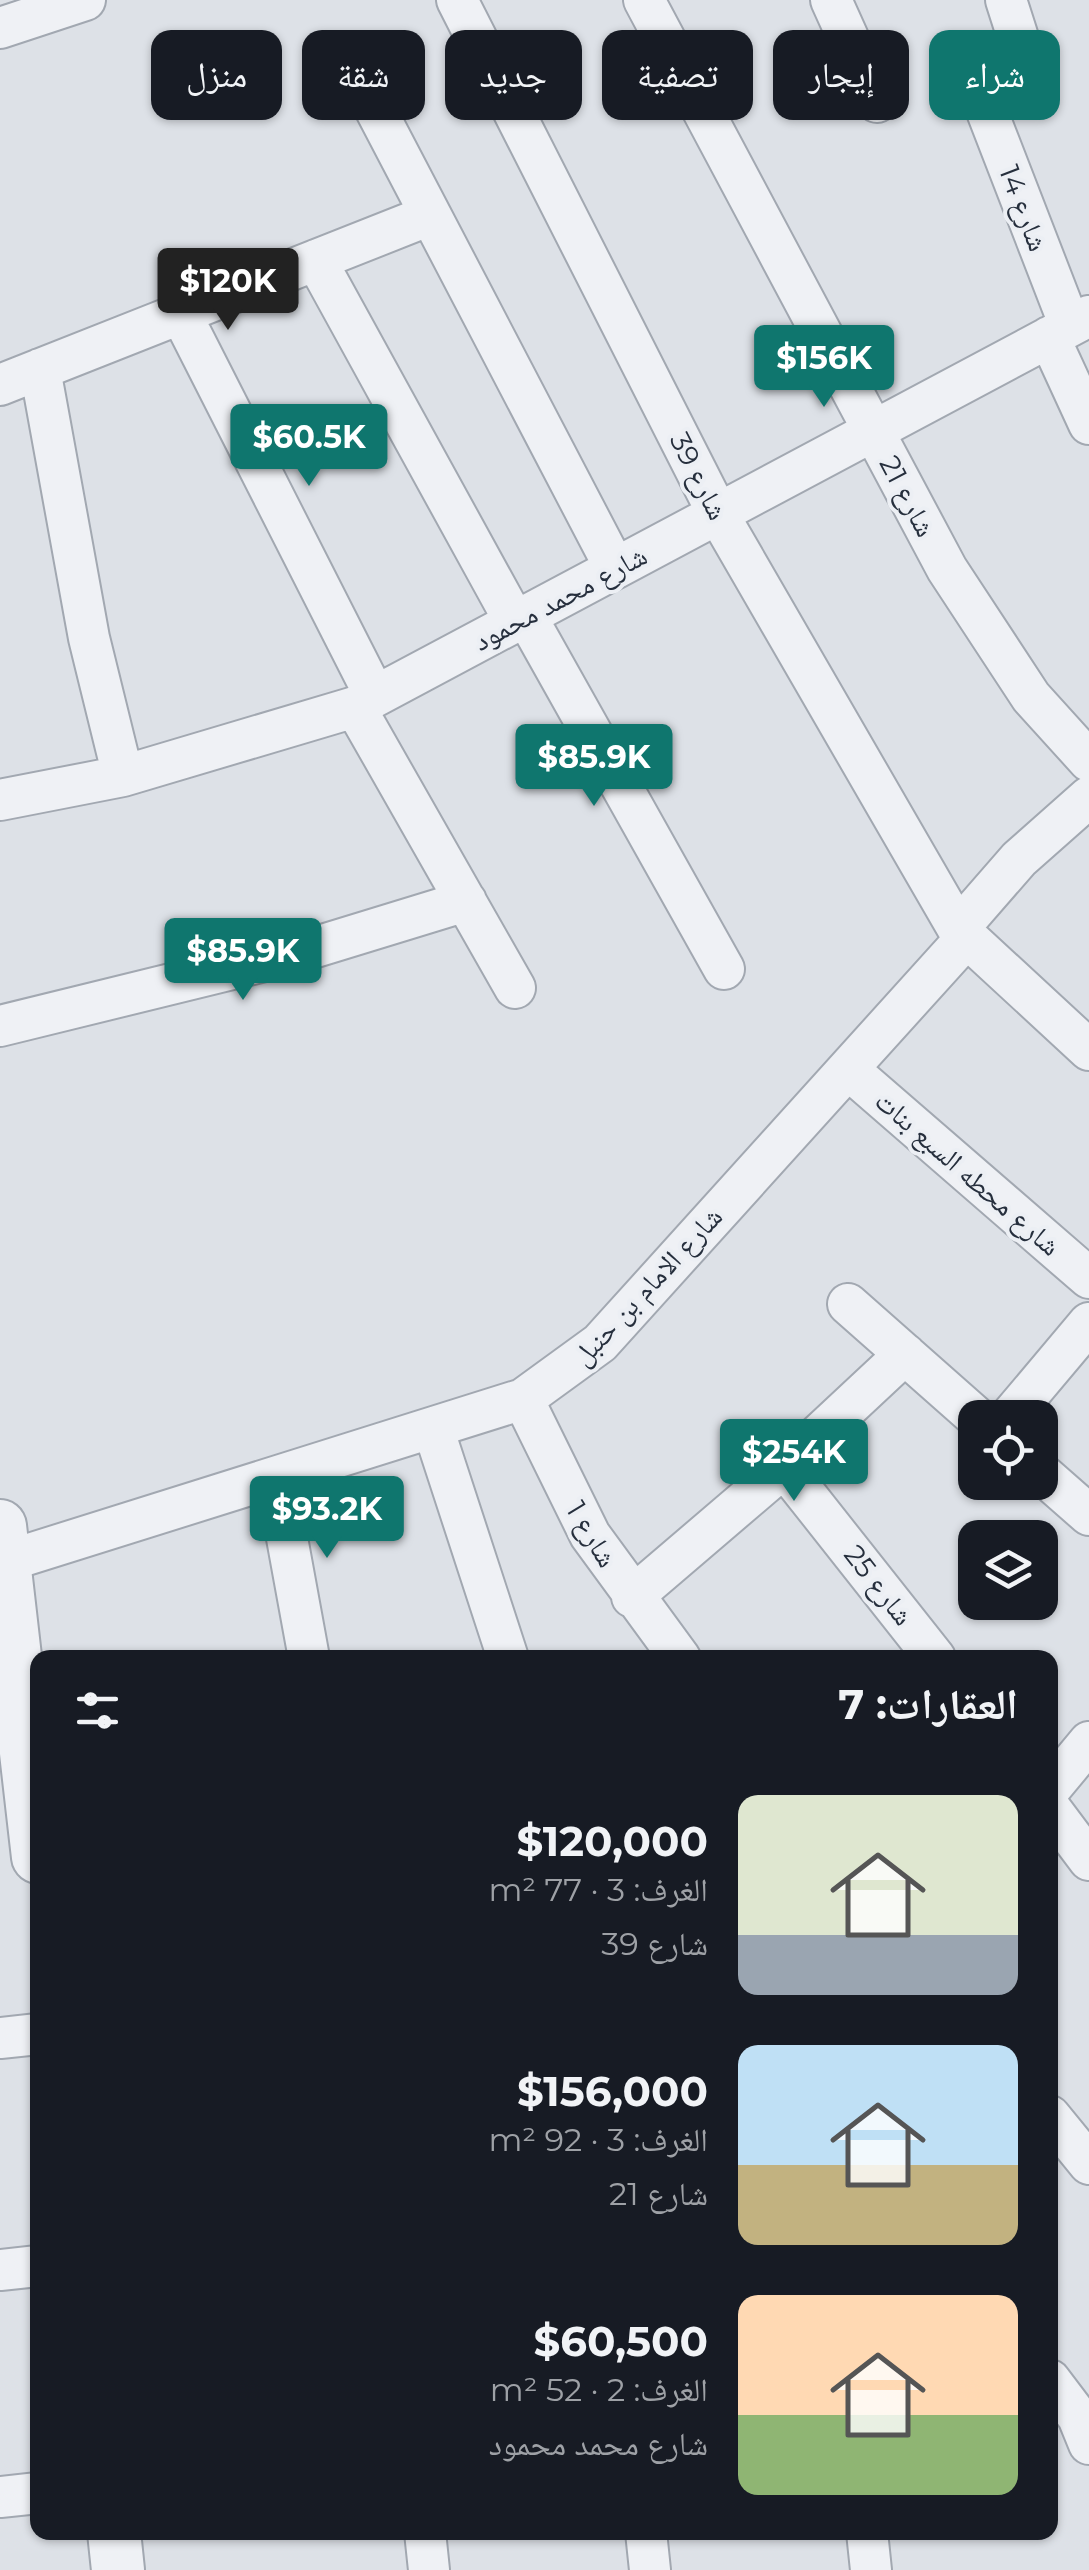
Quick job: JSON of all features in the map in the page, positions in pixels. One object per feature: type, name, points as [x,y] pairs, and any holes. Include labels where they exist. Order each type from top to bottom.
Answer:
[{"type":"street","points":[[0,28],[85,0]]},
{"type":"street","name":"شارع 39","points":[[457,0],[718,514],[963,933],[1089,1050]]},
{"type":"street","name":"شارع 21","points":[[644,0],[947,569],[1032,696],[1089,762]]},
{"type":"street","points":[[831,0],[845,30]]},
{"type":"street","name":"شارع 14","points":[[1006,0],[1029,72],[1026,78],[989,93],[986,109],[1069,327]]},
{"type":"street","points":[[381,120],[615,568]]},
{"type":"street","points":[[0,385],[430,216]]},
{"type":"street","points":[[316,260],[724,969]]},
{"type":"street","points":[[181,314],[365,701],[466,901],[515,988]]},
{"type":"street","points":[[1069,327],[1089,424]]},
{"type":"street","name":"شارع محمد محمود","points":[[0,800],[123,776],[365,701],[1069,327]]},
{"type":"street","points":[[40,369],[89,638],[123,776]]},
{"type":"street","name":"شارع الامام بن حنبل","points":[[2,1544],[276,1478],[523,1399],[600,1343],[848,1069],[963,933],[1019,859],[1089,797]]},
{"type":"street","points":[[0,1026],[293,954],[466,901]]},
{"type":"street","name":"شارع محطه السبع بنات","points":[[848,1069],[1089,1278]]},
{"type":"street","points":[[848,1304],[958,1400]]},
{"type":"street","points":[[1024,1400],[1089,1323]]},
{"type":"street","points":[[632,1598],[784,1467],[905,1354]]},
{"type":"street","name":"شارع 1","points":[[523,1399],[571,1502],[632,1598],[674,1650]]},
{"type":"street","points":[[433,1428],[505,1650]]},
{"type":"street","name":"شارع 25","points":[[784,1467],[929,1650]]},
{"type":"street","points":[[276,1478],[308,1650]]},
{"type":"street","points":[[1058,1488],[1089,1515]]},
{"type":"street","points":[[2,1544],[16,1807],[30,1839]]},
{"type":"street","points":[[1058,1779],[1089,1742]]},
{"type":"street","points":[[1058,1819],[1089,1860]]},
{"type":"street","points":[[0,2038],[30,2035]]},
{"type":"street","points":[[1058,2126],[1089,2164]]},
{"type":"street","points":[[0,2270],[30,2267]]},
{"type":"street","points":[[1066,2381],[1089,2444]]},
{"type":"street","points":[[0,2497],[30,2494]]},
{"type":"street","points":[[115,2540],[118,2570]]},
{"type":"street","points":[[426,2540],[429,2570]]},
{"type":"street","points":[[647,2540],[650,2570]]},
{"type":"street","points":[[868,2540],[871,2570]]}]
